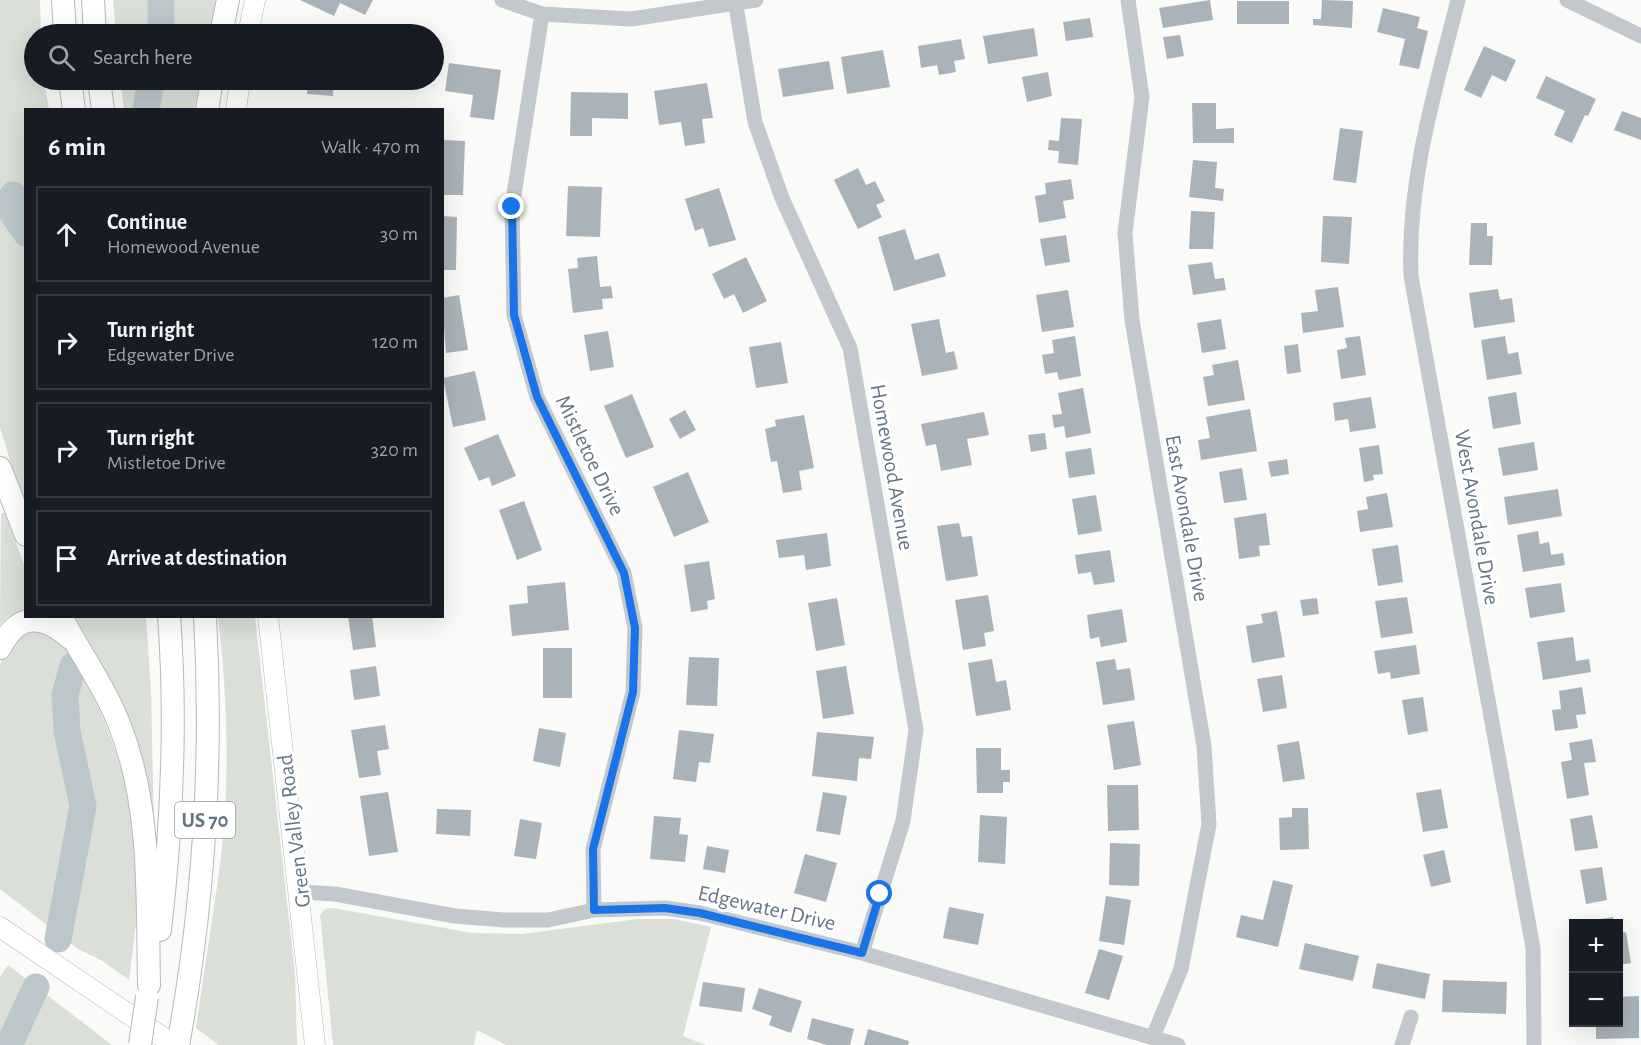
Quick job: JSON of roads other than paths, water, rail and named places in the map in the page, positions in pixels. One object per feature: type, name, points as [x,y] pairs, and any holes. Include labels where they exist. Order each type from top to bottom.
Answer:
[{"type":"highway","points":[[63,0],[64,24]]},
{"type":"highway","points":[[93,0],[94,24]]},
{"type":"highway","points":[[223,24],[228,0]]},
{"type":"highway","points":[[71,90],[74,108]]},
{"type":"highway","points":[[101,90],[104,108]]},
{"type":"highway","points":[[207,108],[210,90]]},
{"type":"highway","points":[[0,468],[24,530]]},
{"type":"highway","points":[[62,618],[100,684],[117,720],[135,777],[143,820],[147,874],[148,991]]},
{"type":"highway","name":"US 70","points":[[140,1045],[162,915],[172,798],[174,689],[169,618]]},
{"type":"highway","name":"US 70","points":[[176,1045],[182,1023],[200,888],[205,821],[209,698],[205,618]]},
{"type":"highway","points":[[0,648],[8,632],[16,625],[27,621],[49,622],[72,639]]},
{"type":"main road","points":[[250,24],[255,0]]},
{"type":"main road","points":[[236,108],[239,90]]},
{"type":"main road","name":"Green Valley Road","points":[[268,618],[300,892],[312,1039]]},
{"type":"main road","points":[[0,927],[176,1045]]},
{"type":"street","points":[[502,0],[542,14],[631,19],[756,0]]},
{"type":"street","name":"East Avondale Drive","points":[[1128,0],[1142,97],[1125,233],[1132,320],[1204,746],[1209,824],[1181,969],[1153,1037]]},
{"type":"street","name":"West Avondale Drive","points":[[1458,0],[1422,141],[1409,236],[1411,276],[1533,948],[1534,1045]]},
{"type":"street","points":[[1567,0],[1641,36]]},
{"type":"street","name":"Homewood Avenue","points":[[735,2],[755,122],[782,198],[850,348],[916,730],[903,821],[862,953]]},
{"type":"street","name":"Mistletoe Drive","points":[[542,14],[512,207],[514,315],[537,397],[624,573],[635,628],[633,692],[593,849],[594,910]]},
{"type":"street","name":"Edgewater Drive","points":[[300,892],[335,894],[455,916],[504,920],[548,920],[594,910],[665,908],[700,913],[862,953],[1178,1045]]},
{"type":"street","points":[[1402,1045],[1411,1017]]},
{"type":"waterway","points":[[161,0],[161,24]]},
{"type":"waterway","points":[[146,108],[149,90]]},
{"type":"waterway","points":[[13,195],[9,208],[24,230]]},
{"type":"waterway","points":[[58,939],[83,806],[67,731],[65,695],[73,666]]},
{"type":"waterway","points":[[9,1045],[36,987]]}]
